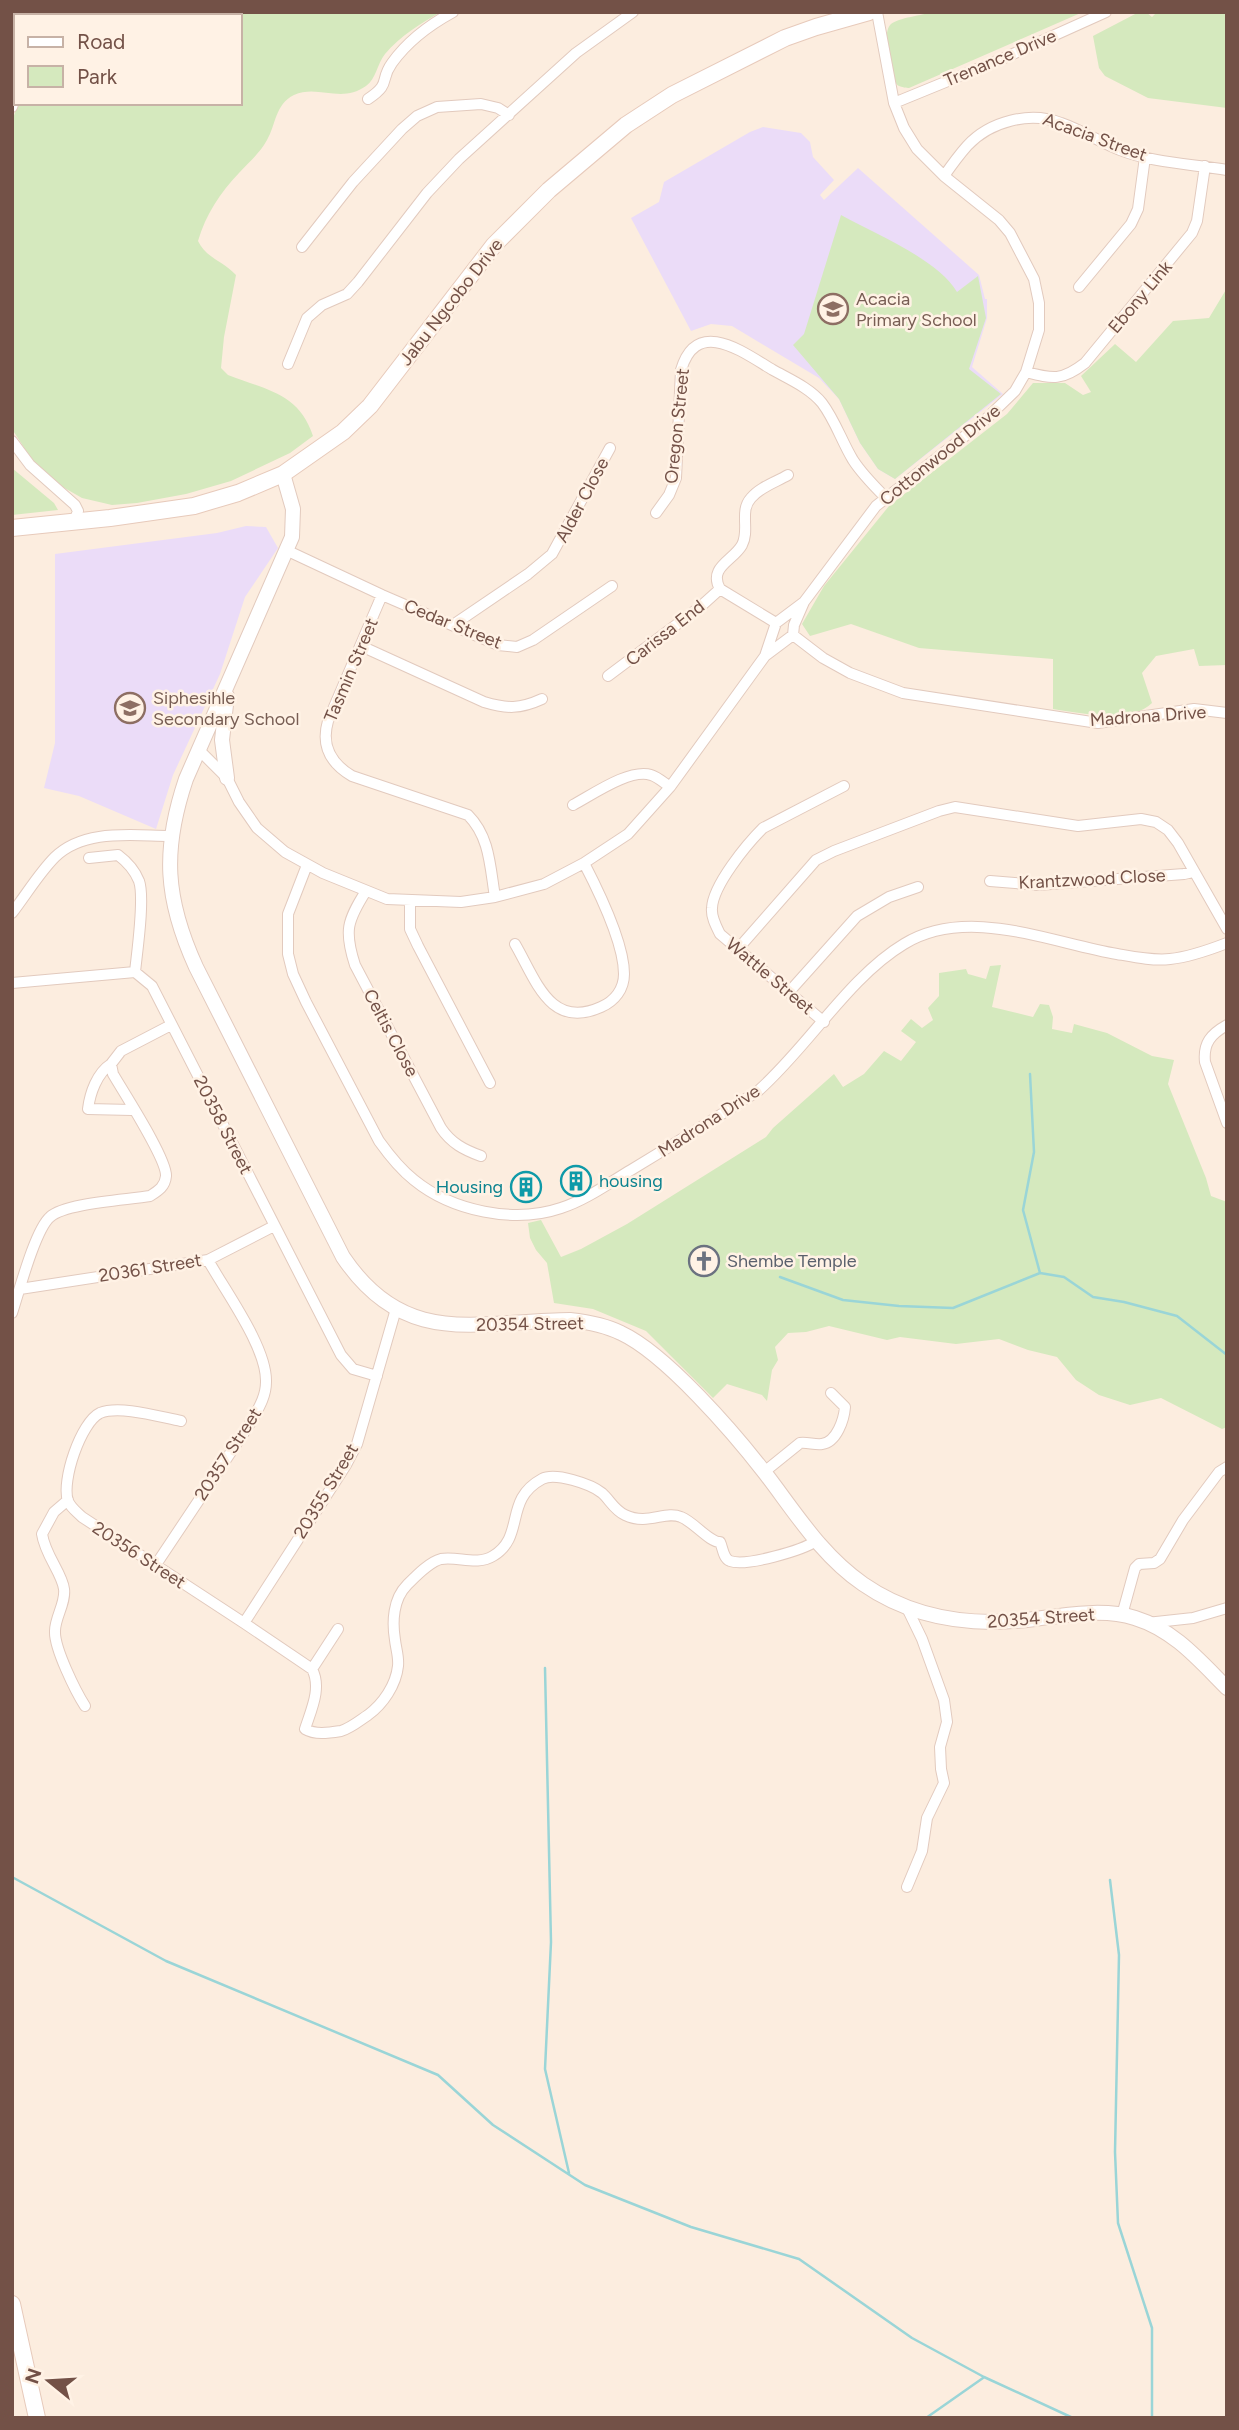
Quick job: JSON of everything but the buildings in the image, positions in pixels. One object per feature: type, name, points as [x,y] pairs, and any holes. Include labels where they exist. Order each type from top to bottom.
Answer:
[{"type":"main road","name":"Jabu Ngcobo Drive","points":[[12,528],[74,523],[194,506],[238,493],[283,474],[344,432],[370,407],[494,246],[539,199],[626,125],[672,95],[785,38],[869,12]]},
{"type":"main road","points":[[12,2304],[37,2418]]},
{"type":"street","points":[[368,99],[383,88],[389,68],[401,52],[435,22],[453,12]]},
{"type":"street","points":[[288,364],[307,318],[322,306],[347,294],[427,194],[459,159],[576,54],[633,12]]},
{"type":"street","name":"Cottonwood Drive","points":[[199,750],[227,778],[243,809],[257,828],[285,852],[307,865],[387,899],[461,902],[495,897],[544,884],[584,863],[628,834],[670,787],[765,656],[791,633],[804,602],[846,543],[885,497],[1004,403],[1026,372],[1039,330],[1039,303],[1034,279],[1019,248],[999,220],[944,176],[917,149],[904,128],[894,103],[877,12]]},
{"type":"street","name":"Trenance Drive","points":[[894,103],[1106,12]]},
{"type":"street","points":[[302,247],[353,182],[417,116],[437,107],[468,104],[488,105],[509,115]]},
{"type":"street","name":"Acacia Street","points":[[944,176],[979,135],[1023,117],[1036,116],[1061,123],[1122,150],[1145,157],[1227,170]]},
{"type":"street","points":[[1079,287],[1131,224],[1138,209],[1145,157]]},
{"type":"street","name":"Ebony Link","points":[[1026,372],[1058,377],[1072,374],[1085,363],[1192,233],[1197,221],[1205,166]]},
{"type":"street","name":"Oregon Street","points":[[656,513],[669,495],[676,478],[683,362],[693,350],[708,342],[729,344],[809,391],[821,402],[863,475],[885,497]]},
{"type":"street","points":[[12,441],[30,466],[75,505],[78,511],[74,523]]},
{"type":"street","name":"Alder Close","points":[[453,625],[528,574],[552,554],[610,449]]},
{"type":"street","points":[[227,778],[222,740],[230,678],[288,551],[294,526],[293,509],[283,474]]},
{"type":"street","points":[[778,625],[720,589],[717,581],[718,569],[744,542],[748,501],[760,490],[788,475]]},
{"type":"street","name":"Cedar Street","points":[[288,551],[498,645],[517,647],[533,640],[612,586]]},
{"type":"street","name":"Carissa End","points":[[608,676],[701,607],[720,589]]},
{"type":"street","name":"Tasmin Street","points":[[383,595],[328,720],[325,743],[329,754],[337,765],[352,776],[468,815],[484,836],[495,897]]},
{"type":"street","name":"Cottonwood Drive","points":[[765,656],[778,625],[804,602]]},
{"type":"street","points":[[790,621],[791,633],[779,638],[778,625],[790,621]]},
{"type":"street","name":"Madrona Drive","points":[[791,633],[823,658],[850,673],[903,693],[1098,723],[1194,709],[1227,713]]},
{"type":"street","points":[[361,646],[484,702],[504,708],[523,708],[542,699]]},
{"type":"street","name":"20354 Street","points":[[230,678],[177,806],[171,836],[170,875],[174,911],[196,967],[343,1257],[358,1279],[396,1309],[439,1324],[570,1320],[587,1321],[623,1333],[676,1375],[726,1427],[817,1541],[847,1572],[864,1585],[907,1608],[954,1621],[983,1623],[1103,1613],[1122,1615],[1147,1623],[1172,1636],[1227,1688]]},
{"type":"street","points":[[573,806],[626,777],[639,774],[652,775],[670,787]]},
{"type":"street","name":"Wattle Street","points":[[824,1022],[720,934],[713,919],[712,908],[719,885],[752,838],[763,828],[844,786]]},
{"type":"street","points":[[737,950],[816,860],[955,807],[1078,826],[1150,820],[1168,830],[1227,929]]},
{"type":"street","points":[[12,913],[56,856],[69,847],[92,838],[111,835],[171,836]]},
{"type":"street","points":[[12,983],[135,972],[140,886],[129,865],[116,854],[89,858]]},
{"type":"street","points":[[515,944],[545,995],[559,1010],[581,1014],[604,1006],[615,998],[621,989],[624,976],[623,962],[603,904],[584,863]]},
{"type":"street","name":"Madrona Drive","points":[[307,865],[289,915],[288,954],[293,974],[379,1141],[414,1181],[433,1193],[478,1211],[502,1214],[560,1209],[590,1195],[758,1091],[780,1072],[884,956],[907,942],[930,933],[958,928],[995,928],[1142,959],[1170,959],[1227,943]]},
{"type":"street","name":"Krantzwood Close","points":[[990,881],[1038,885],[1193,872]]},
{"type":"street","points":[[789,992],[857,916],[889,897],[918,887]]},
{"type":"street","name":"Celtis Close","points":[[366,891],[349,923],[348,944],[355,965],[441,1128],[464,1149],[481,1156]]},
{"type":"street","points":[[411,900],[409,919],[418,947],[489,1083]]},
{"type":"street","name":"20358 Street","points":[[135,972],[152,986],[274,1226],[348,1364],[353,1369],[377,1376]]},
{"type":"street","points":[[132,1110],[88,1109],[96,1081],[121,1051],[171,1025]]},
{"type":"street","points":[[1227,1025],[1209,1038],[1204,1054],[1227,1123]]},
{"type":"street","points":[[12,1313],[40,1231],[53,1214],[76,1207],[150,1196],[164,1184],[166,1172],[159,1154],[132,1110],[113,1074],[111,1064]]},
{"type":"street","name":"20361 Street","points":[[20,1289],[208,1260],[274,1226]]},
{"type":"street","name":"20357 Street","points":[[155,1566],[251,1422],[263,1398],[266,1382],[261,1352],[208,1260]]},
{"type":"street","name":"20355 Street","points":[[244,1623],[357,1444],[396,1309]]},
{"type":"street","points":[[764,1472],[800,1443],[822,1444],[831,1440],[841,1423],[845,1407],[831,1393]]},
{"type":"street","points":[[85,1706],[75,1691],[56,1640],[55,1630],[64,1588],[49,1559],[42,1534],[47,1520],[68,1500],[66,1489],[70,1468],[85,1428],[95,1416],[112,1411],[181,1421]]},
{"type":"street","points":[[1122,1615],[1135,1568],[1139,1564],[1154,1563],[1160,1559],[1183,1520],[1219,1472],[1227,1466]]},
{"type":"street","points":[[338,1629],[312,1670],[316,1678],[316,1694],[305,1730],[319,1733],[346,1729],[379,1707],[398,1668],[393,1620],[396,1604],[405,1587],[427,1567],[441,1559],[485,1560],[499,1552],[510,1538],[516,1507],[523,1493],[552,1475],[593,1486],[615,1509],[626,1516],[648,1521],[678,1515],[692,1522],[711,1540],[720,1542],[729,1561],[758,1559],[809,1546],[817,1541]]},
{"type":"street","name":"20356 Street","points":[[68,1500],[82,1517],[312,1670]]},
{"type":"street","points":[[907,1608],[922,1639],[944,1700],[947,1722],[940,1747],[944,1783],[927,1818],[922,1851],[907,1887]]},
{"type":"street","points":[[1147,1623],[1192,1618],[1227,1608]]},
{"type":"shaded area","name":"Acacia Primary School","points":[[763,127],[801,133],[810,142],[813,157],[834,180],[820,195],[824,200],[858,168],[979,275],[987,299],[987,318],[972,367],[1003,394],[895,479],[878,469],[860,443],[839,399],[819,378],[732,326],[711,324],[691,331],[631,218],[659,202],[664,182]]},
{"type":"shaded area","name":"Siphesihle Secondary School","points":[[246,526],[266,527],[278,548],[245,597],[220,674],[173,775],[156,829],[79,796],[44,788],[55,743],[55,554],[217,533]]},
{"type":"green space","points":[[441,12],[397,41],[382,58],[366,86],[357,91],[339,94],[303,92],[288,99],[279,109],[264,145],[214,204],[198,241],[205,252],[236,275],[221,368],[228,375],[268,390],[290,402],[299,410],[313,436],[290,453],[231,481],[186,494],[112,505],[82,498],[61,486],[34,463],[12,429],[12,122],[17,105],[242,105],[242,14],[158,14]]},
{"type":"green space","points":[[933,12],[1083,12],[909,88],[899,86],[892,75],[886,46],[888,29],[899,20]]},
{"type":"green space","points":[[1139,12],[1146,12],[1152,17],[1157,12],[1227,12],[1227,108],[1148,98],[1105,76],[1099,68],[1093,36]]},
{"type":"green space","points":[[841,215],[921,258],[948,280],[957,292],[978,276],[986,318],[969,369],[1001,394],[895,479],[878,469],[860,443],[839,399],[793,345],[804,334]]},
{"type":"green space","points":[[1227,288],[1227,665],[1199,666],[1194,649],[1156,656],[1142,673],[1152,703],[1131,713],[1105,715],[1053,709],[1053,659],[919,648],[851,624],[810,636],[802,624],[824,586],[889,506],[1007,414],[1033,383],[1065,383],[1083,395],[1091,392],[1081,376],[1115,344],[1136,362],[1173,321],[1209,318]]},
{"type":"green space","points":[[12,468],[54,503],[58,510],[12,515]]},
{"type":"green space","points":[[1001,965],[992,1007],[1033,1017],[1040,1004],[1049,1005],[1053,1017],[1052,1029],[1072,1033],[1074,1024],[1107,1033],[1152,1056],[1174,1060],[1168,1084],[1211,1196],[1227,1202],[1227,1427],[1222,1429],[1161,1398],[1130,1405],[1099,1395],[1076,1380],[1057,1357],[999,1339],[956,1344],[900,1337],[887,1340],[829,1326],[788,1333],[775,1347],[778,1360],[772,1370],[767,1401],[762,1395],[727,1384],[713,1398],[646,1331],[593,1309],[554,1303],[547,1263],[530,1238],[528,1223],[541,1220],[561,1257],[627,1224],[766,1137],[834,1074],[843,1087],[864,1074],[884,1051],[901,1061],[916,1042],[901,1031],[911,1019],[922,1028],[933,1020],[928,1008],[939,996],[939,973],[966,969],[968,974],[986,979],[990,966]]},
{"type":"waterway","points":[[1030,1074],[1034,1152],[1023,1210],[1040,1273]]},
{"type":"waterway","points":[[780,1277],[843,1300],[953,1308],[1040,1273],[1064,1277],[1093,1297],[1177,1316],[1227,1355]]},
{"type":"waterway","points":[[545,1668],[551,1942],[545,2069],[569,2173]]},
{"type":"waterway","points":[[12,1877],[166,1961],[438,2075],[493,2125],[585,2185],[691,2227],[799,2259],[912,2338],[984,2377],[1073,2418]]},
{"type":"waterway","points":[[1110,1880],[1119,1955],[1115,2152],[1118,2223],[1152,2328],[1152,2418]]},
{"type":"waterway","points":[[926,2418],[983,2378]]},
{"type":"place","name":"Acacia Primary School","points":[[833,309]]},
{"type":"place","name":"Siphesihle Secondary School","points":[[130,708]]},
{"type":"place","name":"housing","points":[[576,1181]]},
{"type":"place","name":"Housing","points":[[526,1187]]},
{"type":"place","name":"Shembe Temple","points":[[704,1261]]}]
